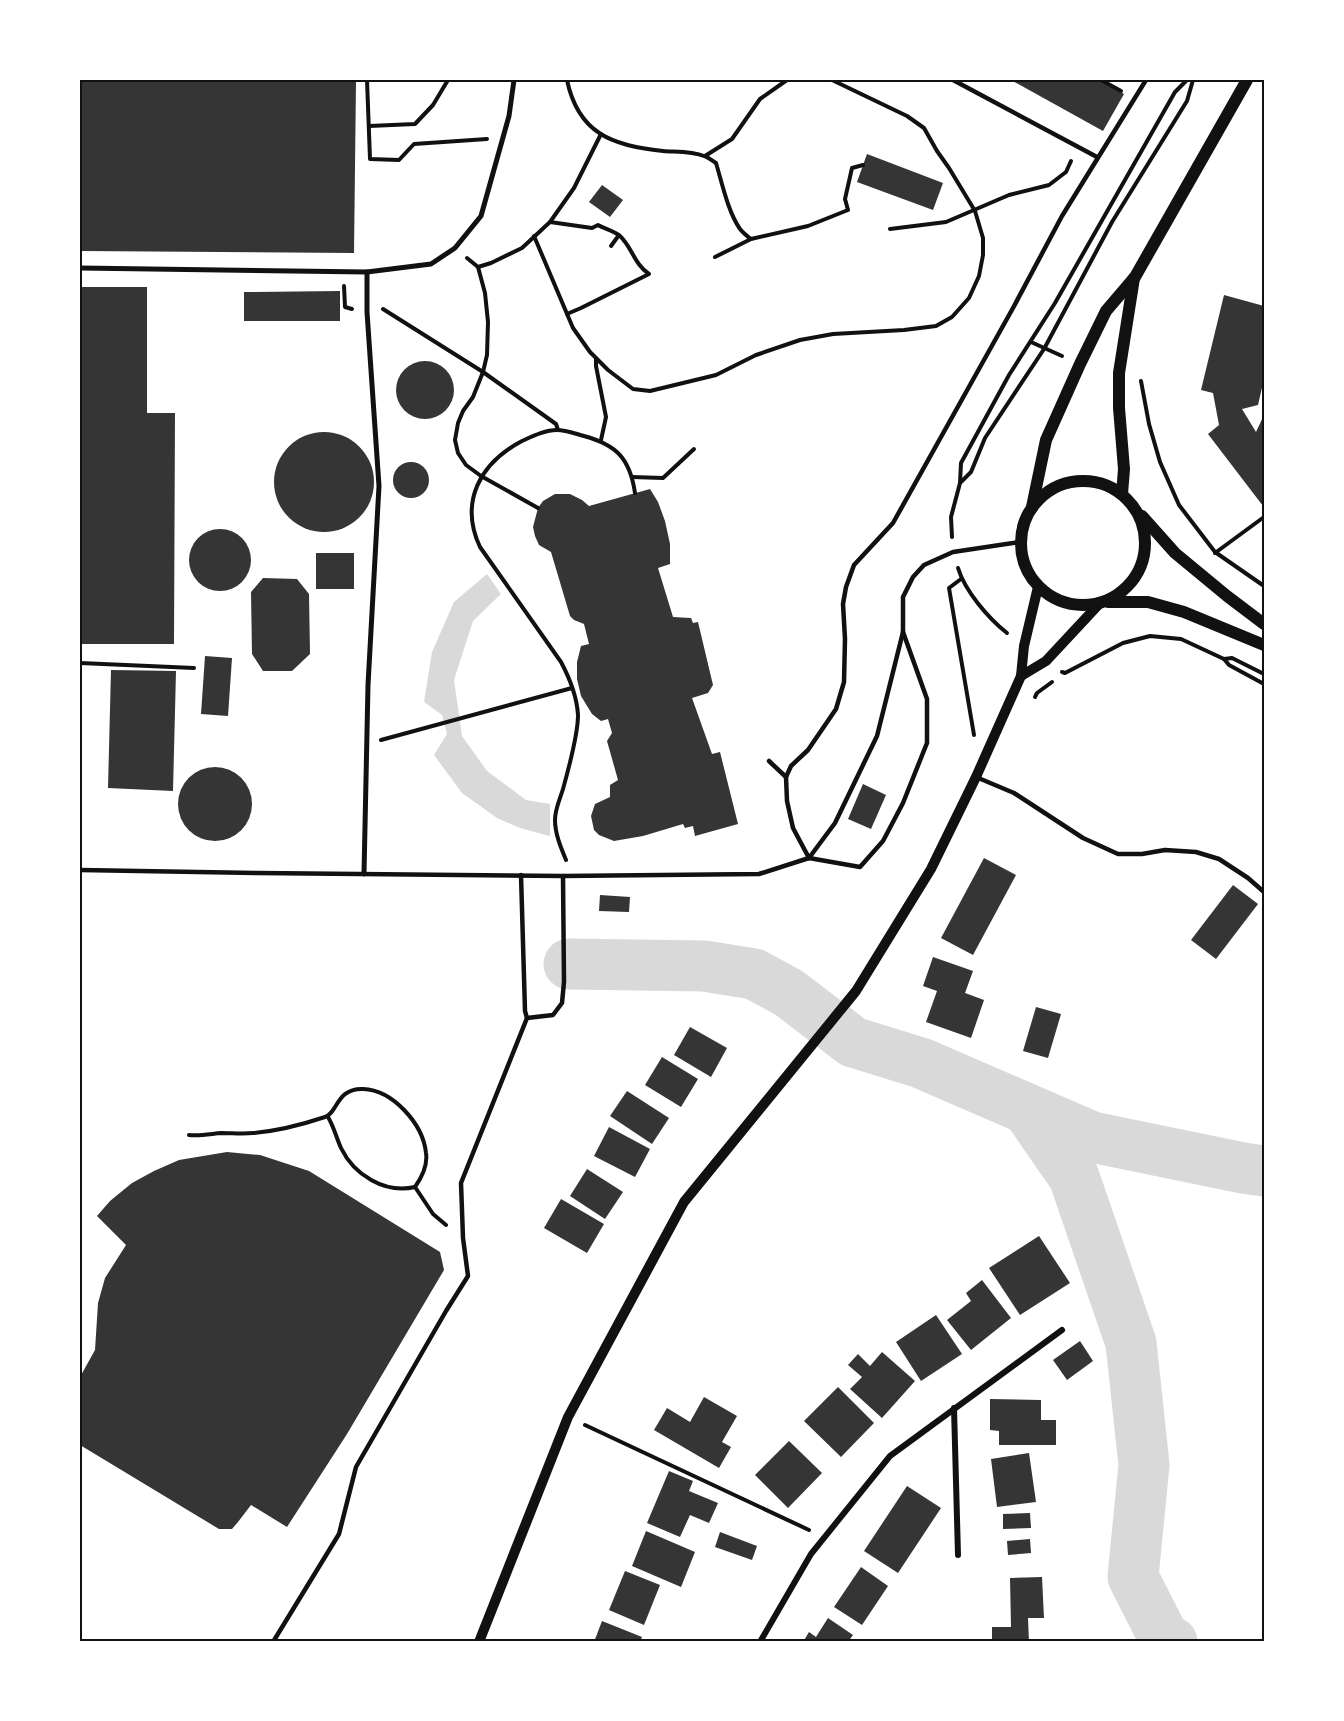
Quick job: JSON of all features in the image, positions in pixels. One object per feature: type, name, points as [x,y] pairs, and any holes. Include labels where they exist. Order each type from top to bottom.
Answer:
[{"type":"main road","points":[[1247,80],[1135,277],[1106,311],[1069,386],[1046,441],[1032,507],[1022,529],[1020,542],[1023,563],[1032,580],[1051,597],[1068,604],[1087,606],[1103,603],[1148,602],[1184,612],[1264,645]]},
{"type":"main road","points":[[1122,494],[1124,469],[1119,408],[1119,373],[1135,277]]},
{"type":"main road","points":[[1032,507],[1061,485],[1080,480],[1099,483],[1122,494],[1175,552],[1264,624]]},
{"type":"main road","points":[[1103,603],[1119,594],[1130,584],[1143,560],[1144,531],[1135,509]]},
{"type":"street","points":[[80,268],[367,272],[431,264],[455,248],[481,216],[509,116],[514,80]]},
{"type":"street","points":[[364,874],[368,685],[378,486],[367,272]]},
{"type":"street","points":[[478,1641],[568,1417],[684,1202],[856,991],[931,869],[976,777],[1021,676],[1024,646],[1038,586]]},
{"type":"street","points":[[1021,676],[1046,661],[1103,603]]},
{"type":"street","points":[[760,1641],[811,1554],[890,1456],[1062,1330]]},
{"type":"street","points":[[954,1408],[958,1555]]},
{"type":"lane","points":[[953,80],[1097,157]]},
{"type":"lane","points":[[809,858],[793,828],[787,801],[786,777],[791,766],[808,750],[836,709],[844,682],[843,604],[854,565],[893,523],[1062,216],[1146,80]]},
{"type":"lane","points":[[809,858],[835,823],[877,736],[903,632],[903,597],[913,577],[924,565],[953,552],[1020,542]]},
{"type":"lane","points":[[80,870],[563,876],[759,874],[809,858],[860,867],[883,841],[903,803],[927,743],[927,699],[903,632]]},
{"type":"lane","points":[[769,761],[786,777]]},
{"type":"lane","points":[[976,777],[1014,793],[1083,838],[1118,854],[1142,854],[1165,850],[1196,852],[1219,859],[1248,878],[1264,892]]},
{"type":"lane","points":[[273,1641],[339,1534],[356,1467],[468,1276],[460,1184],[527,1018],[521,875]]},
{"type":"lane","points":[[527,1018],[553,1015],[562,1003],[564,982],[563,876]]},
{"type":"path","points":[[367,80],[370,159],[399,160],[414,144],[503,138]]},
{"type":"path","points":[[369,126],[415,124],[433,105],[448,80]]},
{"type":"path","points":[[567,80],[577,110],[589,126],[601,134],[646,149],[705,156],[716,163],[724,192],[740,230],[751,239]]},
{"type":"path","points":[[705,156],[732,139],[760,99],[787,80]]},
{"type":"path","points":[[534,236],[573,328],[608,370],[633,388],[650,391],[716,375],[756,355],[800,340],[833,334],[936,326],[952,317],[969,298],[979,276],[983,238],[975,211],[924,128],[907,116],[832,80]]},
{"type":"path","points":[[1101,80],[1135,98]]},
{"type":"path","points":[[1187,80],[1175,92],[1054,303],[1009,375],[961,463],[960,483],[970,472],[985,438],[1044,349],[1112,222],[1187,101],[1193,80]]},
{"type":"path","points":[[478,267],[522,248],[550,222],[574,188],[601,134]]},
{"type":"path","points":[[890,229],[946,222],[1009,195],[1049,186],[1066,172],[1078,147]]},
{"type":"path","points":[[715,257],[751,239],[808,226],[848,210],[845,199],[852,168],[862,165]]},
{"type":"path","points":[[550,222],[592,228],[598,225],[619,235],[627,244],[640,268],[649,274],[567,314]]},
{"type":"path","points":[[611,246],[619,235]]},
{"type":"path","points":[[455,248],[478,267],[489,322],[488,355],[483,372],[473,397],[458,423],[455,440],[458,453],[466,465],[538,508]]},
{"type":"path","points":[[367,299],[483,372],[556,424],[558,430]]},
{"type":"path","points":[[1030,342],[1044,349]]},
{"type":"path","points":[[596,358],[606,417],[601,440]]},
{"type":"path","points":[[1141,378],[1149,424],[1160,462],[1179,505],[1215,552],[1264,586]]},
{"type":"path","points":[[579,876],[566,860],[555,822],[557,805],[578,722],[572,688],[561,662],[485,557],[474,534],[471,507],[482,476],[496,458],[532,436],[558,430],[601,440],[615,449],[632,477],[634,493]]},
{"type":"path","points":[[632,477],[663,478],[694,448]]},
{"type":"path","points":[[1215,552],[1264,517]]},
{"type":"path","points":[[961,579],[949,588],[974,736]]},
{"type":"path","points":[[1060,670],[1065,673],[1123,643],[1150,636],[1181,639],[1224,659],[1229,665],[1264,684]]},
{"type":"path","points":[[1224,659],[1232,658],[1264,674]]},
{"type":"path","points":[[80,663],[194,668]]},
{"type":"path","points":[[367,744],[572,688]]},
{"type":"path","points":[[189,1135],[252,1134],[288,1129],[328,1117],[344,1094],[362,1089],[395,1101],[404,1110],[419,1132],[426,1153],[423,1176],[415,1187],[395,1189],[365,1176],[347,1158],[328,1117]]},
{"type":"path","points":[[415,1187],[433,1214],[463,1238]]},
{"type":"path","points":[[589,1427],[825,1538]]},
{"type":"shaded area","points":[[487,574],[501,594],[473,621],[454,680],[462,736],[487,771],[526,800],[550,804],[550,836],[520,828],[497,818],[462,793],[434,755],[447,734],[442,715],[424,702],[432,652],[454,602]]},
{"type":"building","points":[[80,80],[356,80],[354,253],[80,251]]},
{"type":"building","points":[[1011,80],[1098,80],[1124,94],[1103,131]]},
{"type":"building","points":[[867,154],[943,183],[933,210],[857,182]]},
{"type":"building","points":[[602,185],[623,200],[610,217],[589,202]]},
{"type":"building","points":[[80,287],[147,287],[147,413],[175,413],[174,644],[80,644]]},
{"type":"building","points":[[340,291],[340,321],[244,321],[244,292]]},
{"type":"building","points":[[1224,295],[1264,306],[1264,379],[1258,405],[1242,409],[1256,432],[1264,415],[1263,506],[1208,434],[1219,425],[1213,393],[1201,390]]},
{"type":"building","points":[[425,361],[441,366],[449,374],[454,390],[449,406],[441,414],[425,419],[409,414],[401,406],[396,390],[401,374],[409,366]]},
{"type":"building","points":[[324,432],[343,436],[360,446],[370,463],[374,482],[370,501],[360,518],[343,528],[324,532],[305,528],[288,518],[278,501],[274,482],[278,463],[288,446],[305,436]]},
{"type":"building","points":[[411,462],[424,467],[429,480],[424,493],[411,498],[398,493],[393,480],[398,467]]},
{"type":"building","points":[[650,489],[665,521],[670,544],[670,564],[658,568],[673,617],[691,618],[693,623],[698,622],[713,685],[708,693],[692,698],[712,754],[720,752],[738,824],[695,836],[693,826],[685,828],[683,824],[643,836],[614,841],[599,835],[594,830],[591,816],[595,804],[610,797],[610,785],[618,780],[607,741],[612,733],[608,719],[601,721],[592,714],[581,696],[577,679],[577,662],[581,646],[589,644],[584,624],[570,616],[551,552],[539,545],[533,527],[538,508],[543,501],[555,494],[570,494],[589,506]]},
{"type":"building","points":[[214,529],[226,529],[242,538],[249,548],[251,560],[249,572],[242,582],[226,591],[214,591],[203,586],[194,577],[189,566],[189,554],[194,543],[203,534]]},
{"type":"building","points":[[316,553],[354,553],[354,589],[316,589]]},
{"type":"building","points":[[263,578],[297,579],[309,594],[310,654],[292,671],[263,671],[252,654],[251,592]]},
{"type":"building","points":[[205,656],[232,658],[228,716],[201,714]]},
{"type":"building","points":[[111,670],[176,671],[173,791],[108,788]]},
{"type":"building","points":[[222,767],[242,777],[250,790],[252,804],[250,818],[242,831],[229,839],[208,841],[188,831],[180,818],[178,797],[188,777],[201,769]]},
{"type":"building","points":[[863,784],[886,795],[871,829],[848,819]]},
{"type":"building","points":[[984,858],[1016,875],[973,955],[941,938]]},
{"type":"building","points":[[1233,885],[1258,904],[1216,959],[1191,940]]},
{"type":"building","points":[[600,895],[630,897],[629,912],[599,911]]},
{"type":"building","points":[[933,957],[973,971],[965,993],[984,1000],[971,1038],[926,1022],[937,991],[923,986]]},
{"type":"building","points":[[1036,1007],[1061,1014],[1048,1058],[1023,1051]]},
{"type":"building","points":[[690,1027],[727,1048],[711,1077],[674,1055]]},
{"type":"building","points":[[662,1057],[698,1079],[681,1107],[645,1085]]},
{"type":"building","points":[[627,1091],[669,1118],[652,1144],[610,1116]]},
{"type":"building","points":[[609,1127],[650,1149],[635,1177],[594,1156]]},
{"type":"building","points":[[227,1152],[260,1155],[309,1171],[440,1252],[444,1270],[347,1434],[287,1527],[251,1505],[232,1529],[219,1529],[80,1445],[80,1377],[95,1350],[98,1303],[105,1278],[126,1245],[97,1216],[110,1201],[132,1183],[154,1171],[179,1160]]},
{"type":"building","points":[[587,1169],[623,1192],[605,1219],[570,1196]]},
{"type":"building","points":[[561,1199],[604,1224],[587,1253],[544,1228]]},
{"type":"building","points":[[1039,1236],[1070,1283],[1020,1315],[989,1268]]},
{"type":"building","points":[[982,1280],[1011,1318],[971,1350],[947,1320],[971,1301],[966,1293]]},
{"type":"building","points":[[936,1315],[962,1354],[921,1381],[896,1342]]},
{"type":"building","points":[[1080,1341],[1093,1361],[1067,1380],[1053,1360]]},
{"type":"building","points":[[882,1352],[915,1381],[882,1418],[850,1389],[862,1377],[848,1365],[858,1354],[870,1366]]},
{"type":"building","points":[[838,1387],[874,1423],[841,1457],[804,1421]]},
{"type":"building","points":[[704,1397],[737,1416],[722,1442],[731,1447],[719,1468],[654,1430],[667,1408],[690,1422]]},
{"type":"building","points":[[990,1399],[1041,1400],[1041,1420],[1056,1420],[1056,1445],[999,1445],[999,1431],[990,1430]]},
{"type":"building","points":[[789,1441],[822,1473],[788,1508],[755,1475]]},
{"type":"building","points":[[1029,1453],[1036,1502],[997,1507],[991,1459]]},
{"type":"building","points":[[669,1471],[693,1481],[689,1491],[718,1503],[709,1523],[690,1515],[680,1537],[647,1523]]},
{"type":"building","points":[[907,1486],[941,1508],[898,1573],[864,1551]]},
{"type":"building","points":[[1030,1513],[1031,1528],[1003,1529],[1003,1514]]},
{"type":"building","points":[[646,1531],[695,1552],[681,1587],[632,1566]]},
{"type":"building","points":[[720,1532],[757,1546],[752,1560],[715,1547]]},
{"type":"building","points":[[1030,1539],[1031,1553],[1008,1555],[1007,1541]]},
{"type":"building","points":[[861,1567],[888,1586],[862,1625],[834,1607]]},
{"type":"building","points":[[625,1571],[660,1585],[644,1625],[609,1610]]},
{"type":"building","points":[[1042,1577],[1044,1618],[1028,1618],[1029,1642],[992,1642],[992,1627],[1011,1627],[1010,1578]]},
{"type":"building","points":[[828,1618],[853,1635],[848,1642],[803,1642],[809,1632],[816,1637]]},
{"type":"building","points":[[602,1621],[642,1637],[640,1642],[594,1642]]},
{"type":"waterway","points":[[569,964],[704,966],[754,974],[789,993],[853,1042],[921,1063],[1092,1137],[1264,1171]]},
{"type":"waterway","points":[[1027,1109],[1074,1177],[1131,1343],[1144,1465],[1133,1577],[1164,1638],[1172,1642]]}]
